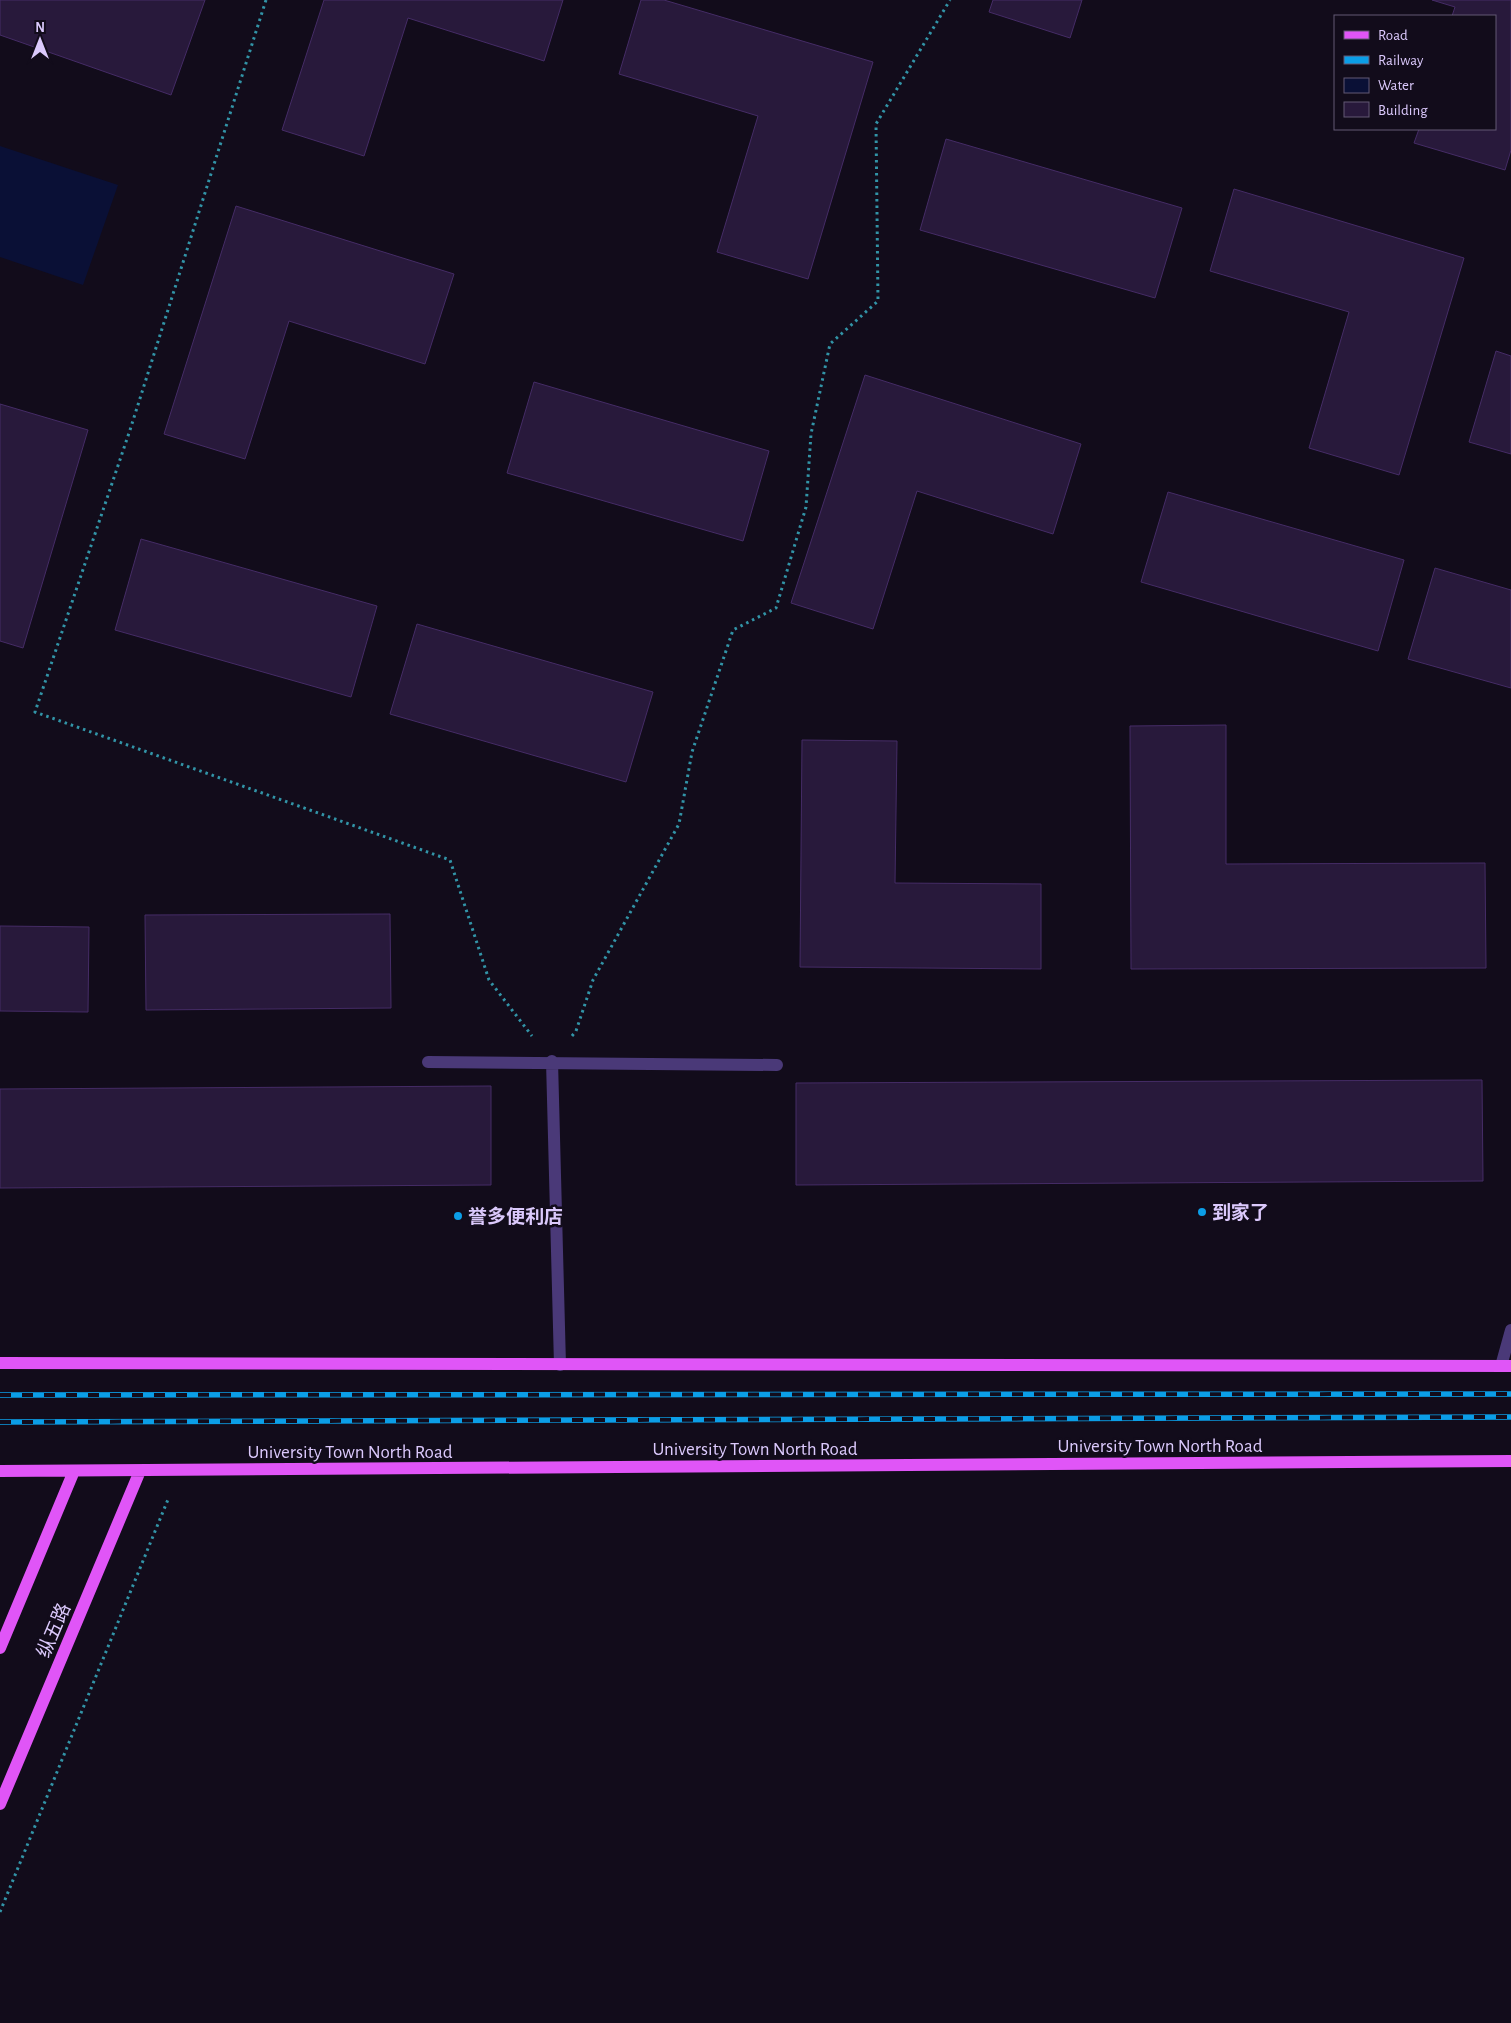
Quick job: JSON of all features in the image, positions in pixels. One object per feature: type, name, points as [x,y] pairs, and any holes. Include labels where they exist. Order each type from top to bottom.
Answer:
[{"type":"main road","points":[[0,1363],[1506,1366]]},
{"type":"main road","name":"University Town North Road","points":[[0,1471],[1511,1461]]},
{"type":"main road","points":[[0,1648],[74,1471]]},
{"type":"main road","name":"纵五路","points":[[0,1804],[140,1471]]},
{"type":"lane","points":[[428,1062],[552,1061],[778,1065]]},
{"type":"lane","points":[[552,1061],[560,1364]]},
{"type":"lane","points":[[1506,1366],[1511,1330]]},
{"type":"path","points":[[266,0],[130,430],[34,712],[450,860],[489,980],[552,1061],[576,1031],[593,980],[679,824],[692,752],[733,630],[776,608],[806,507],[811,434],[830,344],[878,301],[876,124],[950,0]]},
{"type":"path","points":[[0,1912],[180,1470]]},
{"type":"water","points":[[0,146],[118,185],[83,285],[0,257]]},
{"type":"building","points":[[0,0],[205,0],[171,95],[0,35]]},
{"type":"building","points":[[324,0],[563,0],[544,61],[408,18],[364,156],[282,130]]},
{"type":"building","points":[[641,0],[664,0],[873,62],[808,279],[717,252],[758,116],[619,74]]},
{"type":"building","points":[[993,0],[1082,0],[1070,38],[989,12]]},
{"type":"building","points":[[1432,0],[1511,0],[1511,150],[1505,170],[1414,143],[1419,130],[1496,130],[1496,15],[1452,15],[1455,7]]},
{"type":"building","points":[[946,139],[1182,208],[1155,298],[920,230]]},
{"type":"building","points":[[1234,189],[1464,258],[1399,475],[1309,448],[1349,312],[1210,271]]},
{"type":"building","points":[[236,206],[454,274],[425,364],[289,321],[245,459],[164,434]]},
{"type":"building","points":[[1496,351],[1511,356],[1511,454],[1469,442]]},
{"type":"building","points":[[865,375],[1081,444],[1053,534],[917,491],[873,629],[791,603]]},
{"type":"building","points":[[534,382],[769,451],[743,541],[507,473]]},
{"type":"building","points":[[0,404],[88,430],[23,648],[0,641]]},
{"type":"building","points":[[1168,492],[1404,560],[1378,651],[1141,582]]},
{"type":"building","points":[[141,539],[377,606],[351,697],[115,630]]},
{"type":"building","points":[[1435,568],[1511,590],[1511,688],[1408,659]]},
{"type":"building","points":[[417,624],[653,692],[626,782],[390,714]]},
{"type":"building","points":[[1226,725],[1226,864],[1485,863],[1486,968],[1131,969],[1130,726]]},
{"type":"building","points":[[802,740],[897,741],[895,883],[1041,884],[1041,969],[800,967]]},
{"type":"building","points":[[390,914],[391,1008],[146,1010],[145,915]]},
{"type":"building","points":[[0,926],[89,927],[88,1012],[0,1011]]},
{"type":"building","points":[[1482,1080],[1483,1181],[796,1185],[796,1083]]},
{"type":"building","points":[[491,1086],[491,1185],[0,1188],[0,1089]]},
{"type":"railway","points":[[0,1395],[1511,1394]]},
{"type":"railway","points":[[0,1422],[1511,1417]]},
{"type":"place","name":"到家了","points":[[1202,1212]]},
{"type":"place","name":"誉多便利店","points":[[458,1216]]}]
